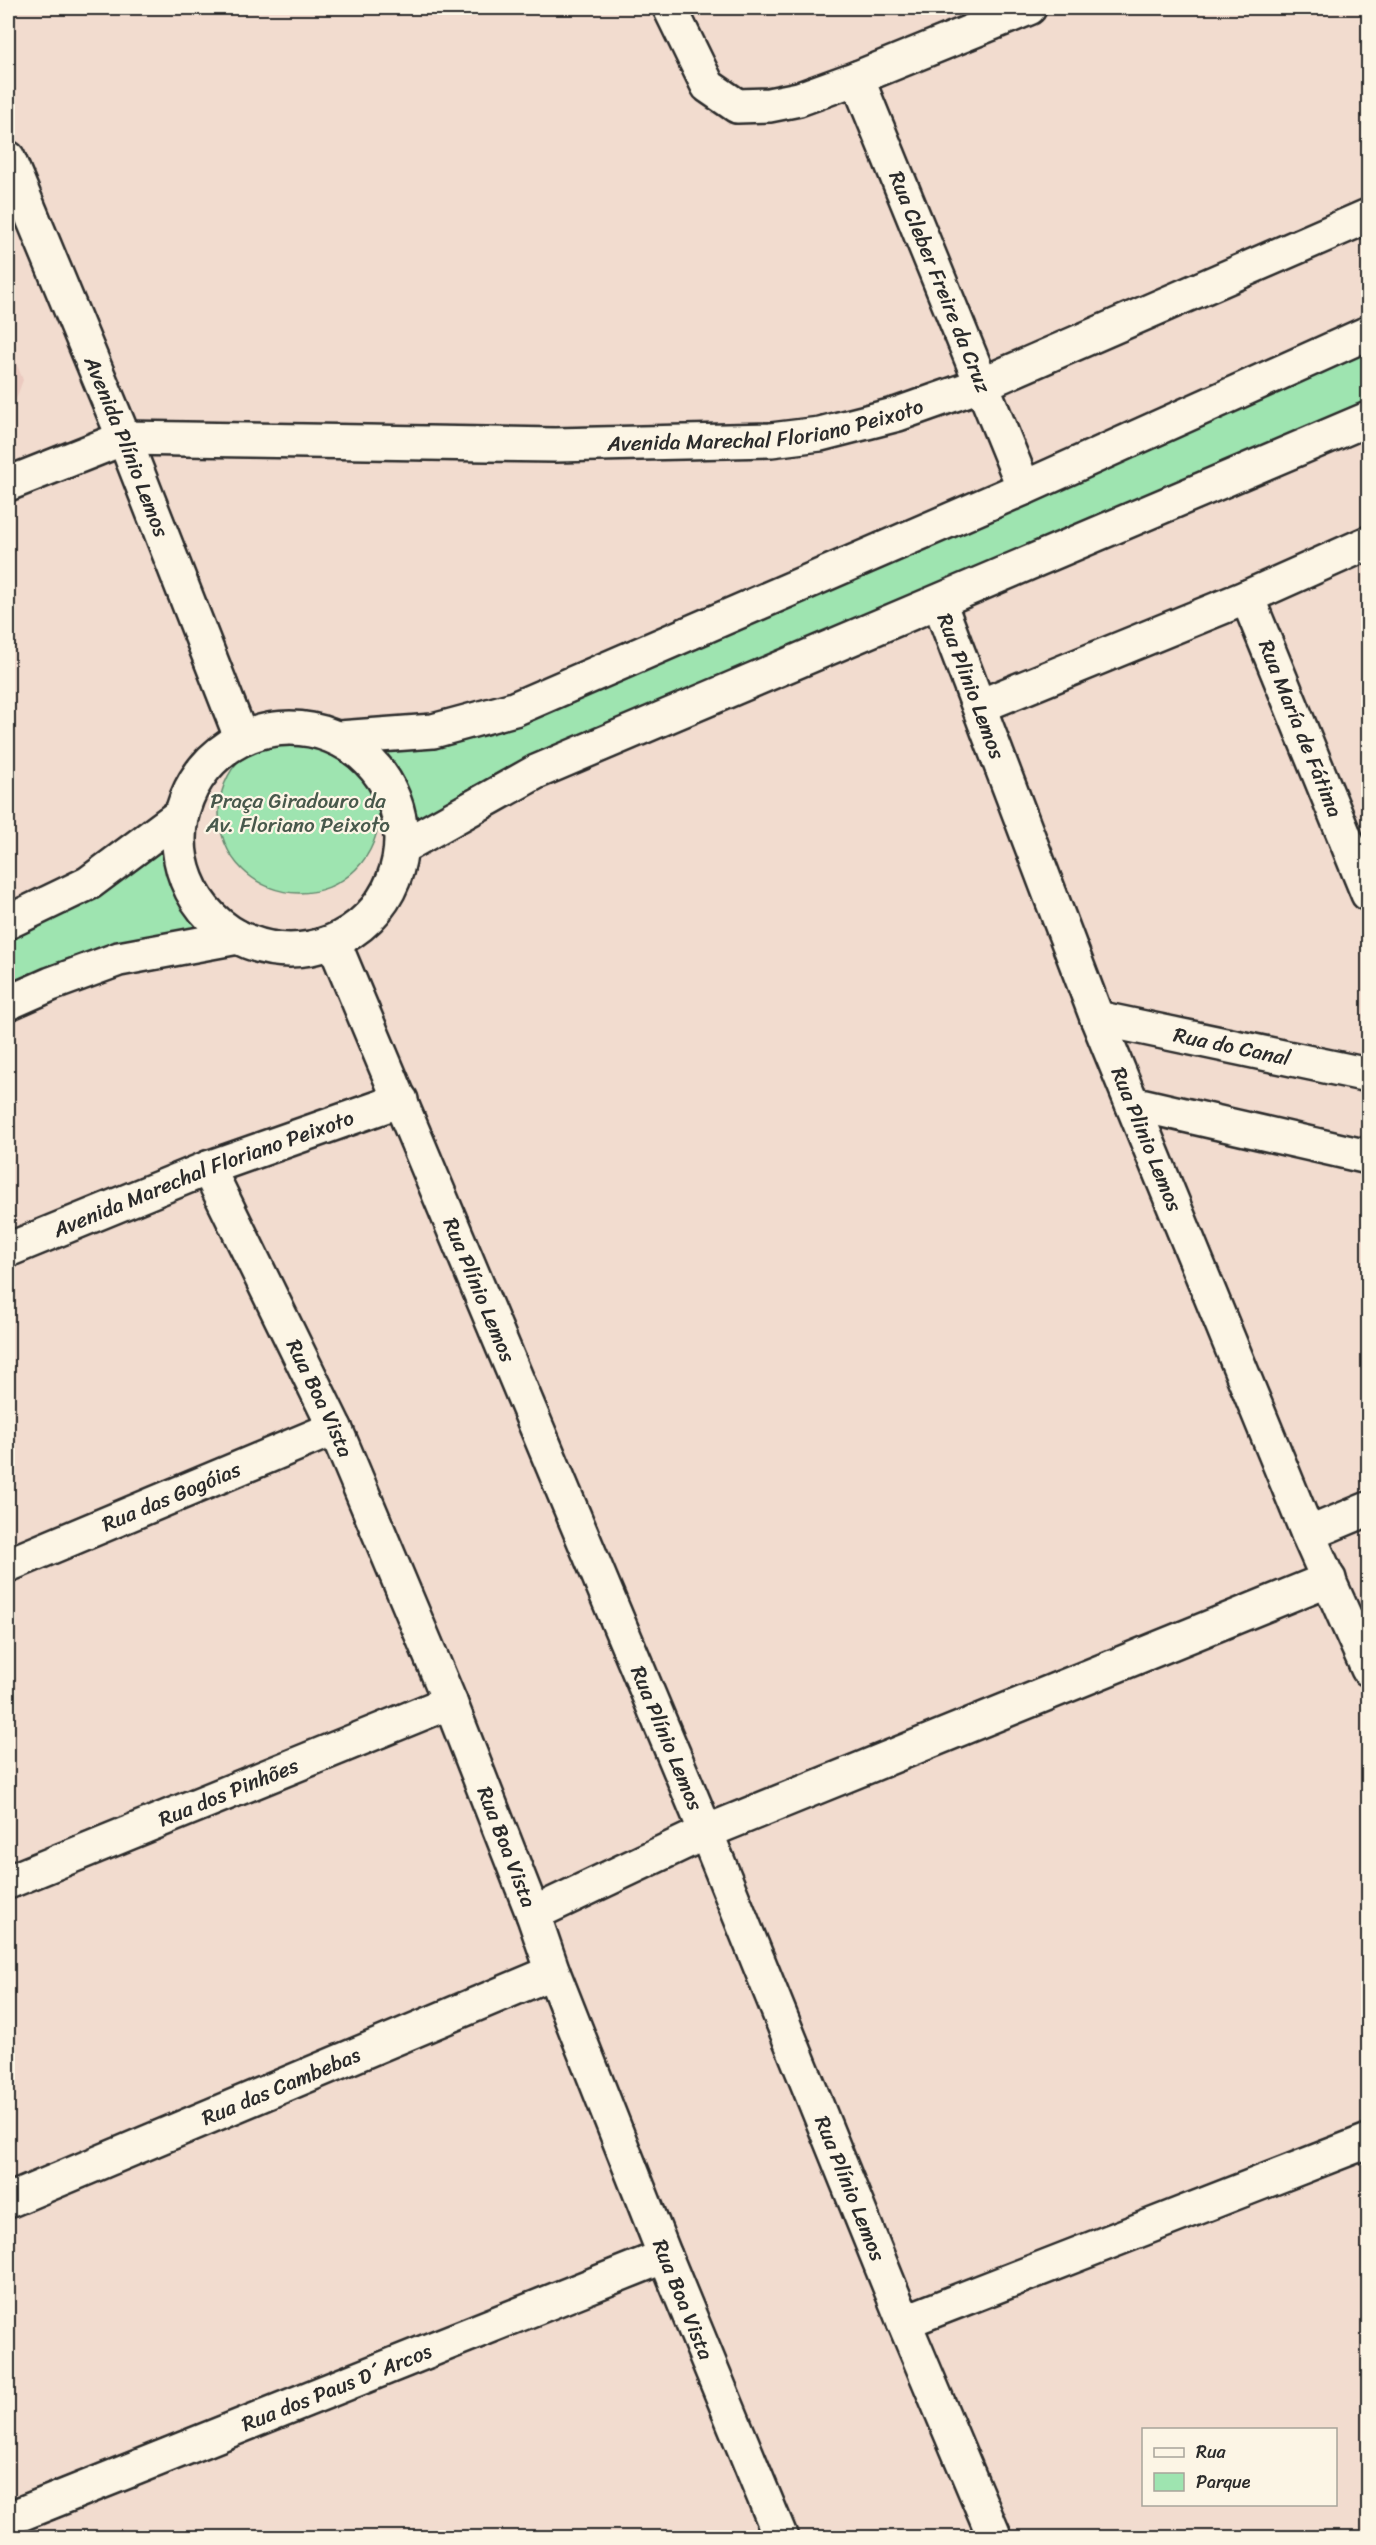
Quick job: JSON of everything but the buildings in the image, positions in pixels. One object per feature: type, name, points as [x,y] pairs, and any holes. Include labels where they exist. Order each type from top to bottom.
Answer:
[{"type":"street","points":[[670,8],[708,87],[737,106],[769,105],[799,99],[857,78],[1029,8]]},
{"type":"street","name":"Rua Cleber Freire da Cruz","points":[[857,78],[1024,488]]},
{"type":"street","name":"Avenida Plínio Lemos","points":[[8,158],[124,438],[241,737]]},
{"type":"street","name":"Avenida Marechal Floriano Peixoto","points":[[124,438],[555,445],[771,440],[820,434],[898,414],[981,385],[1368,216]]},
{"type":"street","points":[[339,738],[433,731],[514,710],[1024,488],[1368,333]]},
{"type":"street","points":[[402,847],[536,772],[1368,418]]},
{"type":"street","points":[[8,484],[124,438]]},
{"type":"street","points":[[980,705],[1247,597],[1368,543]]},
{"type":"street","name":"Rua María de Fátima","points":[[1247,597],[1368,894]]},
{"type":"street","name":"Rua Plinio Lemos","points":[[939,602],[980,705],[1096,1018],[1308,1533],[1368,1669]]},
{"type":"street","points":[[304,728],[339,738],[366,757],[387,783],[399,814],[402,847],[395,879],[378,908],[366,922],[334,943],[292,950],[264,947],[238,937],[209,916],[189,886],[179,852],[180,815],[190,789],[206,766],[241,737],[268,730],[304,728]]},
{"type":"street","points":[[8,921],[89,883],[180,815]]},
{"type":"street","points":[[8,1003],[51,984],[119,959],[238,937]]},
{"type":"street","name":"Rua Plínio Lemos","points":[[334,943],[706,1832],[904,2322],[995,2538]]},
{"type":"street","name":"Rua do Canal","points":[[1096,1018],[1368,1076]]},
{"type":"street","name":"Avenida Marechal Floriano Peixoto","points":[[8,1251],[208,1168],[401,1100]]},
{"type":"street","points":[[1132,1102],[1368,1157]]},
{"type":"street","name":"Rua Boa Vista","points":[[208,1168],[335,1428],[450,1702],[553,1972],[777,2536]]},
{"type":"street","name":"Rua das Gogóias","points":[[8,1565],[335,1428]]},
{"type":"street","points":[[1308,1533],[1368,1509]]},
{"type":"street","points":[[532,1914],[706,1832],[1329,1579]]},
{"type":"street","name":"Rua dos Pinhões","points":[[8,1882],[450,1702]]},
{"type":"street","name":"Rua das Cambebas","points":[[8,2201],[553,1972]]},
{"type":"street","points":[[904,2322],[1368,2140]]},
{"type":"street","name":"Rua dos Paus D´Arcos","points":[[8,2518],[665,2256]]},
{"type":"shaded area","points":[[8,343],[23,380],[16,399],[8,408]]},
{"type":"green space","points":[[1368,340],[1368,408],[407,832],[402,803],[394,782],[360,743],[452,732]]},
{"type":"green space","name":"Praça Giradouro da Av. Floriano Peixoto","points":[[299,733],[315,734],[330,739],[344,746],[356,756],[366,768],[373,782],[378,797],[378,829],[373,844],[366,858],[356,870],[344,880],[330,887],[315,892],[299,893],[283,892],[268,887],[254,880],[242,870],[232,858],[225,844],[220,829],[219,813],[220,797],[225,782],[232,768],[242,756],[254,746],[268,739],[283,734]]},
{"type":"green space","points":[[170,835],[173,870],[187,911],[217,932],[8,993],[8,929]]}]
